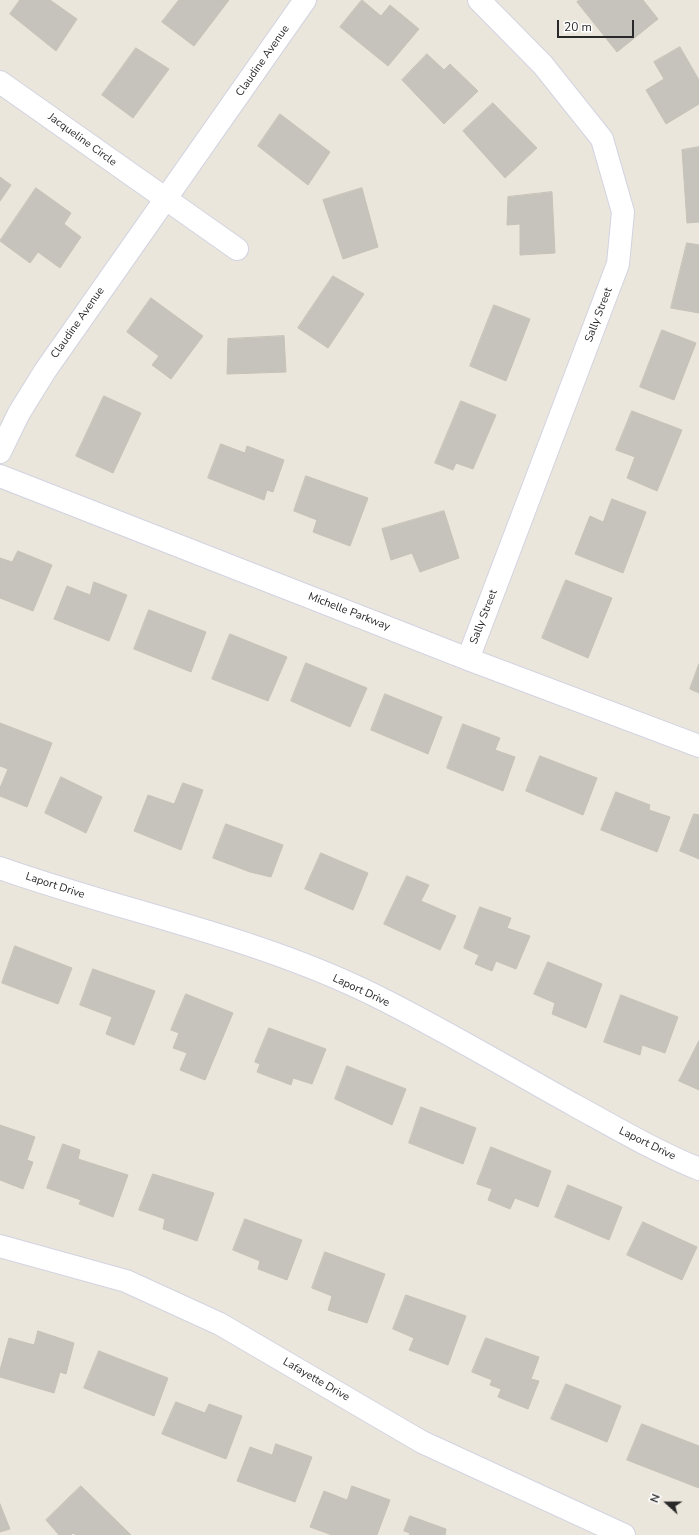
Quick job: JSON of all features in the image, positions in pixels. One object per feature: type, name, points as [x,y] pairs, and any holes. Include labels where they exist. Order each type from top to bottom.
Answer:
[{"type":"street","name":"Claudine Avenue","points":[[0,452],[19,413],[45,371],[305,0]]},
{"type":"street","name":"Sally Street","points":[[468,659],[618,264],[622,212],[602,139],[544,65],[479,0]]},
{"type":"street","name":"Jacqueline Circle","points":[[0,82],[165,200]]},
{"type":"street","points":[[165,200],[237,249]]},
{"type":"street","name":"Michelle Parkway","points":[[0,476],[468,659],[699,746]]},
{"type":"street","name":"Laport Drive","points":[[0,868],[59,889],[199,928],[296,962],[359,989],[481,1054],[612,1127],[699,1169]]},
{"type":"street","name":"Lafayette Drive","points":[[0,1246],[126,1281],[220,1324],[422,1442],[624,1535]]},
{"type":"building","points":[[20,0],[50,0],[77,19],[56,51],[10,14]]},
{"type":"building","points":[[179,0],[229,0],[194,46],[162,22]]},
{"type":"building","points":[[362,0],[381,16],[390,5],[419,29],[388,66],[340,27]]},
{"type":"building","points":[[580,0],[643,0],[658,19],[617,52],[577,2]]},
{"type":"building","points":[[680,47],[699,80],[699,104],[666,124],[646,90],[664,79],[654,62]]},
{"type":"building","points":[[136,48],[169,69],[133,118],[102,95]]},
{"type":"building","points":[[427,54],[444,70],[450,64],[478,91],[444,124],[402,80]]},
{"type":"building","points":[[493,103],[537,148],[505,178],[463,131]]},
{"type":"building","points":[[280,114],[330,152],[308,185],[258,146]]},
{"type":"building","points":[[699,147],[699,222],[687,223],[682,150]]},
{"type":"building","points":[[0,177],[11,185],[0,201]]},
{"type":"building","points":[[36,188],[71,213],[64,224],[81,237],[60,268],[38,252],[30,263],[0,241]]},
{"type":"building","points":[[362,188],[378,247],[343,259],[323,200]]},
{"type":"building","points":[[552,192],[555,253],[520,255],[520,224],[507,225],[508,197]]},
{"type":"building","points":[[687,243],[699,245],[699,313],[671,308]]},
{"type":"building","points":[[333,276],[364,294],[328,348],[298,328]]},
{"type":"building","points":[[151,298],[203,336],[171,379],[152,365],[159,356],[127,332]]},
{"type":"building","points":[[494,305],[530,319],[506,381],[470,366]]},
{"type":"building","points":[[662,330],[696,343],[674,400],[640,387]]},
{"type":"building","points":[[284,336],[286,372],[227,374],[228,339]]},
{"type":"building","points":[[104,396],[141,413],[113,473],[76,456]]},
{"type":"building","points":[[461,401],[496,415],[473,469],[456,463],[453,470],[435,463]]},
{"type":"building","points":[[632,411],[682,430],[657,491],[627,478],[635,457],[616,450]]},
{"type":"building","points":[[221,444],[245,453],[247,446],[284,460],[273,492],[267,490],[264,500],[208,478]]},
{"type":"building","points":[[306,476],[368,498],[350,546],[313,532],[317,520],[294,511]]},
{"type":"building","points":[[612,499],[646,512],[623,573],[575,554],[590,516],[603,522]]},
{"type":"building","points":[[444,511],[459,558],[420,572],[412,553],[391,560],[382,529]]},
{"type":"building","points":[[18,551],[52,565],[33,611],[0,598],[0,558],[12,562]]},
{"type":"building","points":[[566,580],[612,598],[588,658],[542,638]]},
{"type":"building","points":[[94,582],[127,595],[109,641],[54,619],[67,586],[90,595]]},
{"type":"building","points":[[149,610],[206,632],[191,672],[134,649]]},
{"type":"building","points":[[230,634],[287,657],[268,701],[212,679]]},
{"type":"building","points":[[306,663],[367,688],[350,727],[291,701]]},
{"type":"building","points":[[699,664],[699,693],[690,689]]},
{"type":"building","points":[[385,694],[442,717],[428,754],[371,730]]},
{"type":"building","points":[[0,723],[52,743],[27,807],[0,796],[0,788],[8,769],[0,766]]},
{"type":"building","points":[[463,724],[500,738],[495,750],[515,757],[503,791],[447,768]]},
{"type":"building","points":[[540,756],[597,778],[583,815],[526,791]]},
{"type":"building","points":[[61,777],[102,797],[86,833],[45,813]]},
{"type":"building","points":[[183,783],[203,790],[181,850],[134,831],[148,795],[174,804]]},
{"type":"building","points":[[616,792],[650,805],[649,810],[670,817],[657,852],[601,830]]},
{"type":"building","points":[[694,814],[699,815],[699,859],[680,851]]},
{"type":"building","points":[[226,824],[283,845],[271,877],[250,872],[213,858]]},
{"type":"building","points":[[321,853],[368,873],[353,910],[305,889]]},
{"type":"building","points":[[407,876],[429,885],[421,901],[456,916],[440,950],[384,924]]},
{"type":"building","points":[[480,907],[511,918],[507,928],[530,936],[516,969],[496,961],[492,971],[475,964],[479,955],[464,948]]},
{"type":"building","points":[[15,946],[72,968],[58,1004],[2,983]]},
{"type":"building","points":[[548,962],[602,984],[586,1028],[552,1014],[555,1003],[534,994]]},
{"type":"building","points":[[93,969],[155,991],[134,1045],[106,1034],[112,1017],[80,1005]]},
{"type":"building","points":[[186,994],[233,1013],[205,1080],[180,1070],[187,1053],[173,1048],[179,1033],[171,1030]]},
{"type":"building","points":[[621,995],[678,1017],[665,1053],[642,1045],[640,1055],[604,1042]]},
{"type":"building","points":[[269,1028],[326,1049],[312,1084],[293,1078],[291,1085],[257,1072],[260,1064],[255,1062]]},
{"type":"building","points":[[699,1041],[699,1090],[679,1081]]},
{"type":"building","points":[[347,1066],[406,1089],[392,1125],[335,1099]]},
{"type":"building","points":[[421,1107],[476,1128],[463,1164],[409,1143]]},
{"type":"building","points":[[0,1125],[35,1137],[27,1160],[33,1162],[23,1189],[0,1180]]},
{"type":"building","points":[[63,1144],[80,1150],[78,1159],[128,1175],[113,1217],[79,1204],[81,1200],[47,1188]]},
{"type":"building","points":[[491,1147],[551,1171],[538,1207],[515,1198],[510,1209],[488,1200],[492,1189],[477,1184]]},
{"type":"building","points":[[153,1174],[214,1193],[197,1241],[163,1229],[165,1219],[139,1210]]},
{"type":"building","points":[[568,1185],[622,1207],[609,1240],[555,1217]]},
{"type":"building","points":[[245,1219],[302,1240],[287,1280],[258,1269],[260,1261],[233,1250]]},
{"type":"building","points":[[643,1222],[697,1247],[682,1280],[627,1255]]},
{"type":"building","points":[[325,1252],[385,1274],[367,1323],[328,1310],[332,1296],[312,1288]]},
{"type":"building","points":[[406,1295],[466,1316],[448,1365],[409,1350],[414,1338],[393,1329]]},
{"type":"building","points":[[38,1331],[74,1343],[66,1374],[60,1372],[54,1393],[0,1377],[0,1370],[9,1338],[34,1345]]},
{"type":"building","points":[[486,1338],[539,1357],[531,1379],[539,1381],[528,1409],[498,1397],[501,1389],[490,1385],[492,1380],[472,1372]]},
{"type":"building","points":[[99,1351],[168,1378],[154,1416],[84,1388]]},
{"type":"building","points":[[566,1384],[621,1406],[607,1442],[551,1419]]},
{"type":"building","points":[[176,1402],[205,1413],[209,1404],[242,1416],[226,1459],[162,1434]]},
{"type":"building","points":[[642,1424],[699,1446],[699,1488],[627,1460]]},
{"type":"building","points":[[276,1444],[312,1457],[295,1502],[237,1481],[250,1447],[272,1455]]},
{"type":"building","points":[[81,1486],[131,1535],[76,1535],[73,1533],[71,1535],[59,1535],[46,1520]]},
{"type":"building","points":[[352,1486],[390,1500],[377,1535],[332,1535],[310,1527],[324,1491],[347,1500]]},
{"type":"building","points":[[0,1504],[10,1529],[0,1532]]},
{"type":"building","points":[[410,1516],[446,1529],[445,1535],[409,1535],[410,1533],[404,1531]]}]
